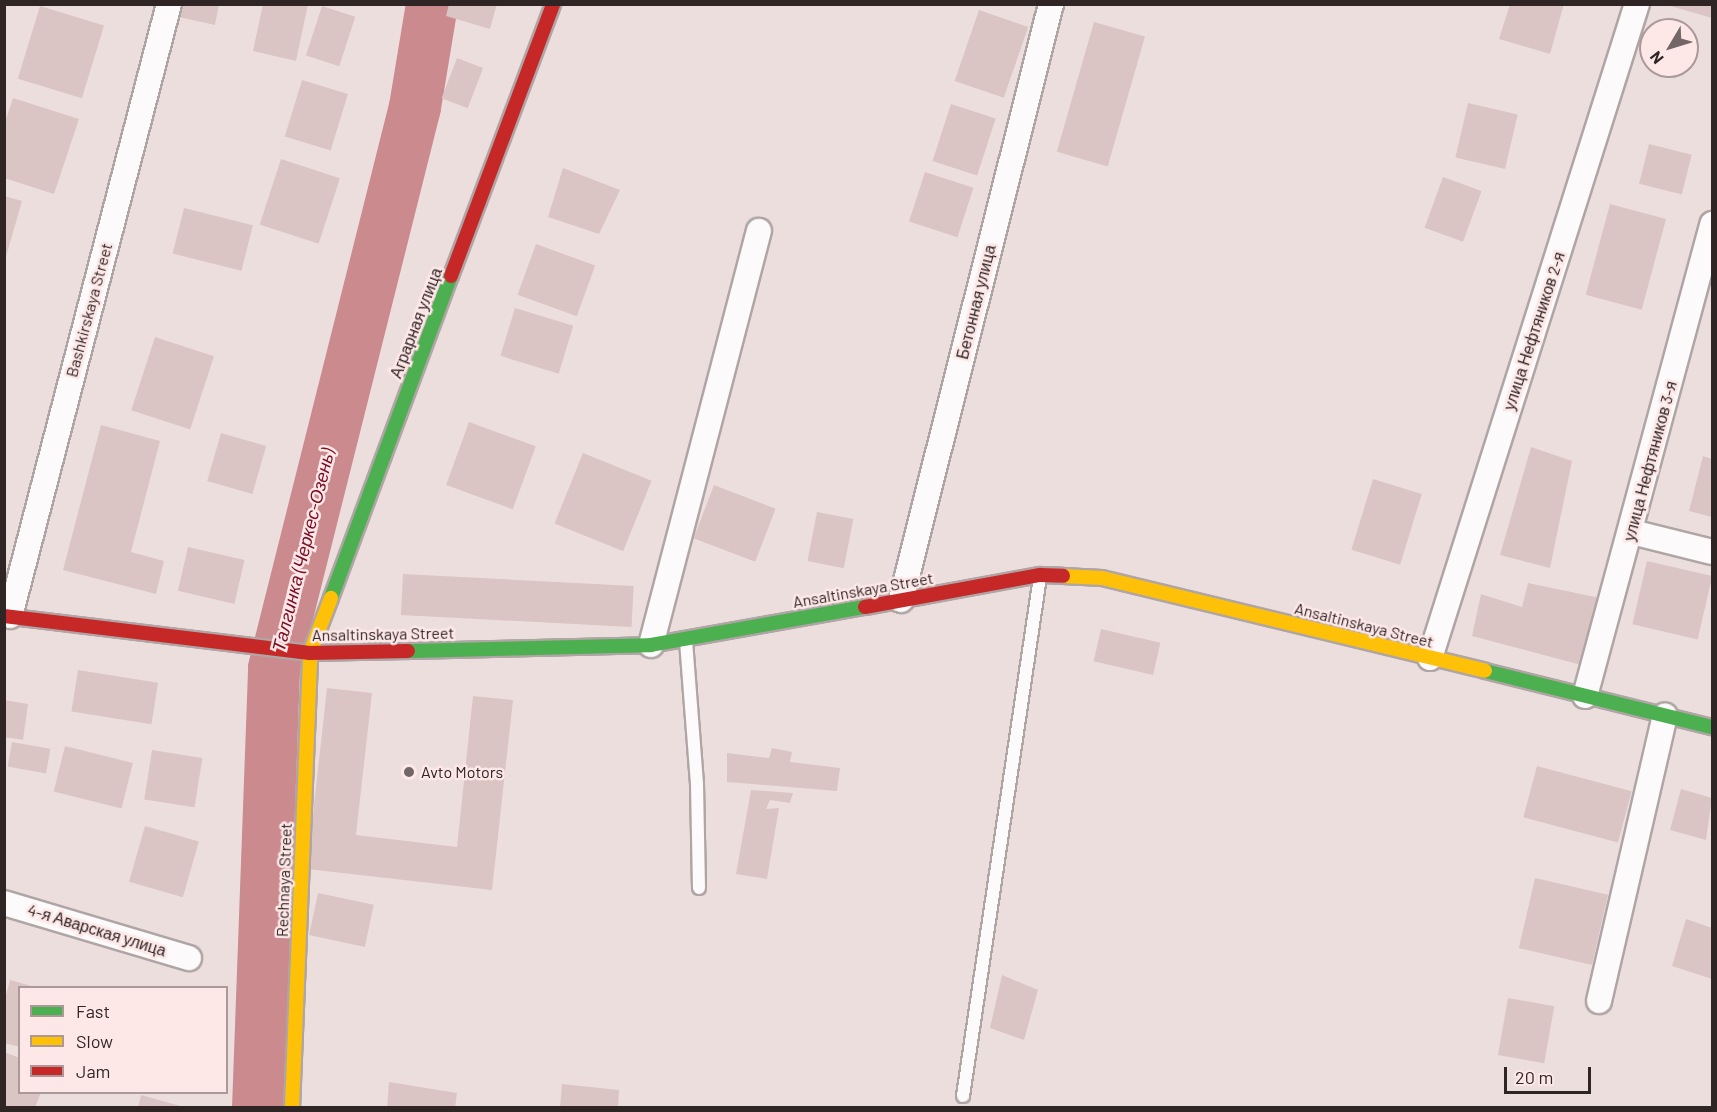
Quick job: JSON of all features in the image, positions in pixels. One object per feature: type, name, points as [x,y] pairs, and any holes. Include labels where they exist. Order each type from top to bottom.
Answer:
[{"type":"street","name":"Bashkirskaya Street","points":[[7,616],[169,4]]},
{"type":"street","name":"Аграрная улица","points":[[310,653],[553,4]]},
{"type":"street","name":"Бетонная улица","points":[[901,600],[1052,4]]},
{"type":"street","name":"улица Нефтяников 2-я","points":[[1430,658],[1637,4]]},
{"type":"street","name":"улица Нефтяников 3-я","points":[[1585,696],[1704,293],[1713,224]]},
{"type":"street","points":[[651,645],[759,231]]},
{"type":"street","points":[[1632,532],[1713,552]]},
{"type":"street","name":"Ansaltinskaya Street","points":[[7,616],[310,653],[651,645],[1040,575],[1102,578],[1713,727]]},
{"type":"street","name":"Rechnaya Street","points":[[292,1107],[310,653]]},
{"type":"street","points":[[1599,1001],[1665,716]]},
{"type":"street","name":"4-я Аварская улица","points":[[4,903],[189,957]]},
{"type":"lane","points":[[963,1096],[1040,575]]},
{"type":"lane","points":[[686,639],[698,784],[699,888]]},
{"type":"building","points":[[182,4],[219,4],[215,25],[179,17]]},
{"type":"building","points":[[263,4],[308,4],[296,61],[253,51]]},
{"type":"building","points":[[449,4],[497,4],[490,29],[446,16]]},
{"type":"building","points":[[1510,4],[1564,4],[1550,54],[1499,39]]},
{"type":"building","points":[[1667,5],[1712,5],[1712,18]]},
{"type":"building","points":[[40,6],[104,26],[82,98],[18,79]]},
{"type":"building","points":[[322,6],[355,17],[339,66],[306,55]]},
{"type":"building","points":[[979,10],[1028,27],[1004,98],[955,81]]},
{"type":"building","points":[[1094,22],[1145,37],[1108,166],[1057,152]]},
{"type":"building","points":[[457,58],[483,68],[468,108],[442,98]]},
{"type":"building","points":[[302,80],[348,94],[331,150],[285,136]]},
{"type":"building","points":[[13,98],[79,119],[54,194],[4,178],[4,125]]},
{"type":"building","points":[[1468,103],[1518,114],[1505,169],[1455,158]]},
{"type":"building","points":[[951,104],[996,119],[977,176],[932,161]]},
{"type":"building","points":[[1649,144],[1692,155],[1682,194],[1639,184]]},
{"type":"building","points":[[281,159],[340,178],[319,244],[260,225]]},
{"type":"building","points":[[563,168],[620,190],[599,234],[548,217]]},
{"type":"building","points":[[925,172],[974,188],[957,237],[909,221]]},
{"type":"building","points":[[1443,177],[1482,191],[1463,242],[1425,228]]},
{"type":"building","points":[[4,196],[22,201],[5,260],[4,260]]},
{"type":"building","points":[[1610,204],[1666,219],[1642,310],[1586,295]]},
{"type":"building","points":[[184,208],[253,225],[242,271],[173,254]]},
{"type":"building","points":[[536,244],[595,266],[577,316],[518,295]]},
{"type":"building","points":[[515,308],[573,326],[559,374],[500,356]]},
{"type":"building","points":[[155,337],[214,356],[190,429],[131,410]]},
{"type":"building","points":[[469,422],[536,446],[513,509],[446,485]]},
{"type":"building","points":[[101,425],[160,441],[131,552],[164,561],[156,594],[63,570]]},
{"type":"building","points":[[221,433],[266,446],[252,494],[207,481]]},
{"type":"building","points":[[1531,447],[1572,461],[1550,568],[1500,555]]},
{"type":"building","points":[[583,453],[652,481],[623,551],[555,523]]},
{"type":"building","points":[[1703,456],[1712,459],[1712,517],[1689,511]]},
{"type":"building","points":[[1373,479],[1422,494],[1400,565],[1351,550]]},
{"type":"building","points":[[714,485],[776,509],[755,562],[694,538]]},
{"type":"building","points":[[817,512],[853,519],[844,568],[807,561]]},
{"type":"building","points":[[188,547],[245,560],[234,604],[178,591]]},
{"type":"building","points":[[1647,561],[1712,576],[1698,639],[1632,624]]},
{"type":"building","points":[[403,574],[634,586],[632,627],[401,615]]},
{"type":"building","points":[[1528,583],[1600,598],[1585,666],[1472,636],[1481,594],[1522,607]]},
{"type":"building","points":[[1101,629],[1160,643],[1153,675],[1094,661]]},
{"type":"building","points":[[78,670],[158,683],[151,724],[71,711]]},
{"type":"building","points":[[327,688],[372,693],[356,835],[457,847],[473,696],[513,700],[492,890],[307,869]]},
{"type":"building","points":[[4,700],[28,704],[23,740],[4,737]]},
{"type":"building","points":[[12,742],[50,749],[46,773],[8,767]]},
{"type":"building","points":[[65,746],[133,763],[122,809],[54,792]]},
{"type":"building","points":[[772,748],[792,752],[790,762],[840,768],[837,791],[727,782],[727,753],[769,758]]},
{"type":"building","points":[[152,750],[202,758],[195,807],[144,799]]},
{"type":"building","points":[[1537,766],[1632,791],[1618,843],[1523,817]]},
{"type":"building","points":[[1681,789],[1712,798],[1706,840],[1670,830]]},
{"type":"building","points":[[751,790],[793,793],[790,803],[770,800],[766,809],[779,808],[767,879],[736,874]]},
{"type":"building","points":[[145,826],[199,841],[183,897],[129,882]]},
{"type":"building","points":[[1535,878],[1608,895],[1592,965],[1519,948]]},
{"type":"building","points":[[318,893],[374,905],[365,947],[309,935]]},
{"type":"building","points":[[1686,919],[1712,928],[1712,979],[1672,966]]},
{"type":"building","points":[[1002,975],[1038,990],[1024,1040],[990,1028]]},
{"type":"building","points":[[10,980],[31,986],[18,986],[18,1046],[4,1043],[4,1003]]},
{"type":"building","points":[[1508,998],[1554,1006],[1544,1063],[1498,1055]]},
{"type":"building","points":[[4,1052],[18,1057],[18,1094],[40,1094],[35,1108],[4,1107]]},
{"type":"building","points":[[389,1082],[457,1093],[455,1108],[387,1108]]},
{"type":"building","points":[[562,1084],[619,1090],[618,1108],[560,1108]]},
{"type":"building","points":[[141,1095],[184,1107],[184,1108],[138,1108]]},
{"type":"waterway","name":"Талгинка (Черкес-Озень)","points":[[258,1108],[274,668],[415,107],[432,4]]},
{"type":"traffic: fast","points":[[331,598],[451,276]]},
{"type":"traffic: fast","points":[[408,651],[651,645],[865,607]]},
{"type":"traffic: fast","points":[[1485,671],[1712,727]]},
{"type":"traffic: slow","points":[[1063,576],[1102,578],[1485,671]]},
{"type":"traffic: slow","points":[[292,1108],[310,653],[331,598]]},
{"type":"traffic: jam","points":[[451,276],[553,4]]},
{"type":"traffic: jam","points":[[865,607],[1040,575],[1063,576]]},
{"type":"traffic: jam","points":[[4,616],[310,653],[408,651]]},
{"type":"place","name":"Avto Motors","points":[[409,772]]}]
